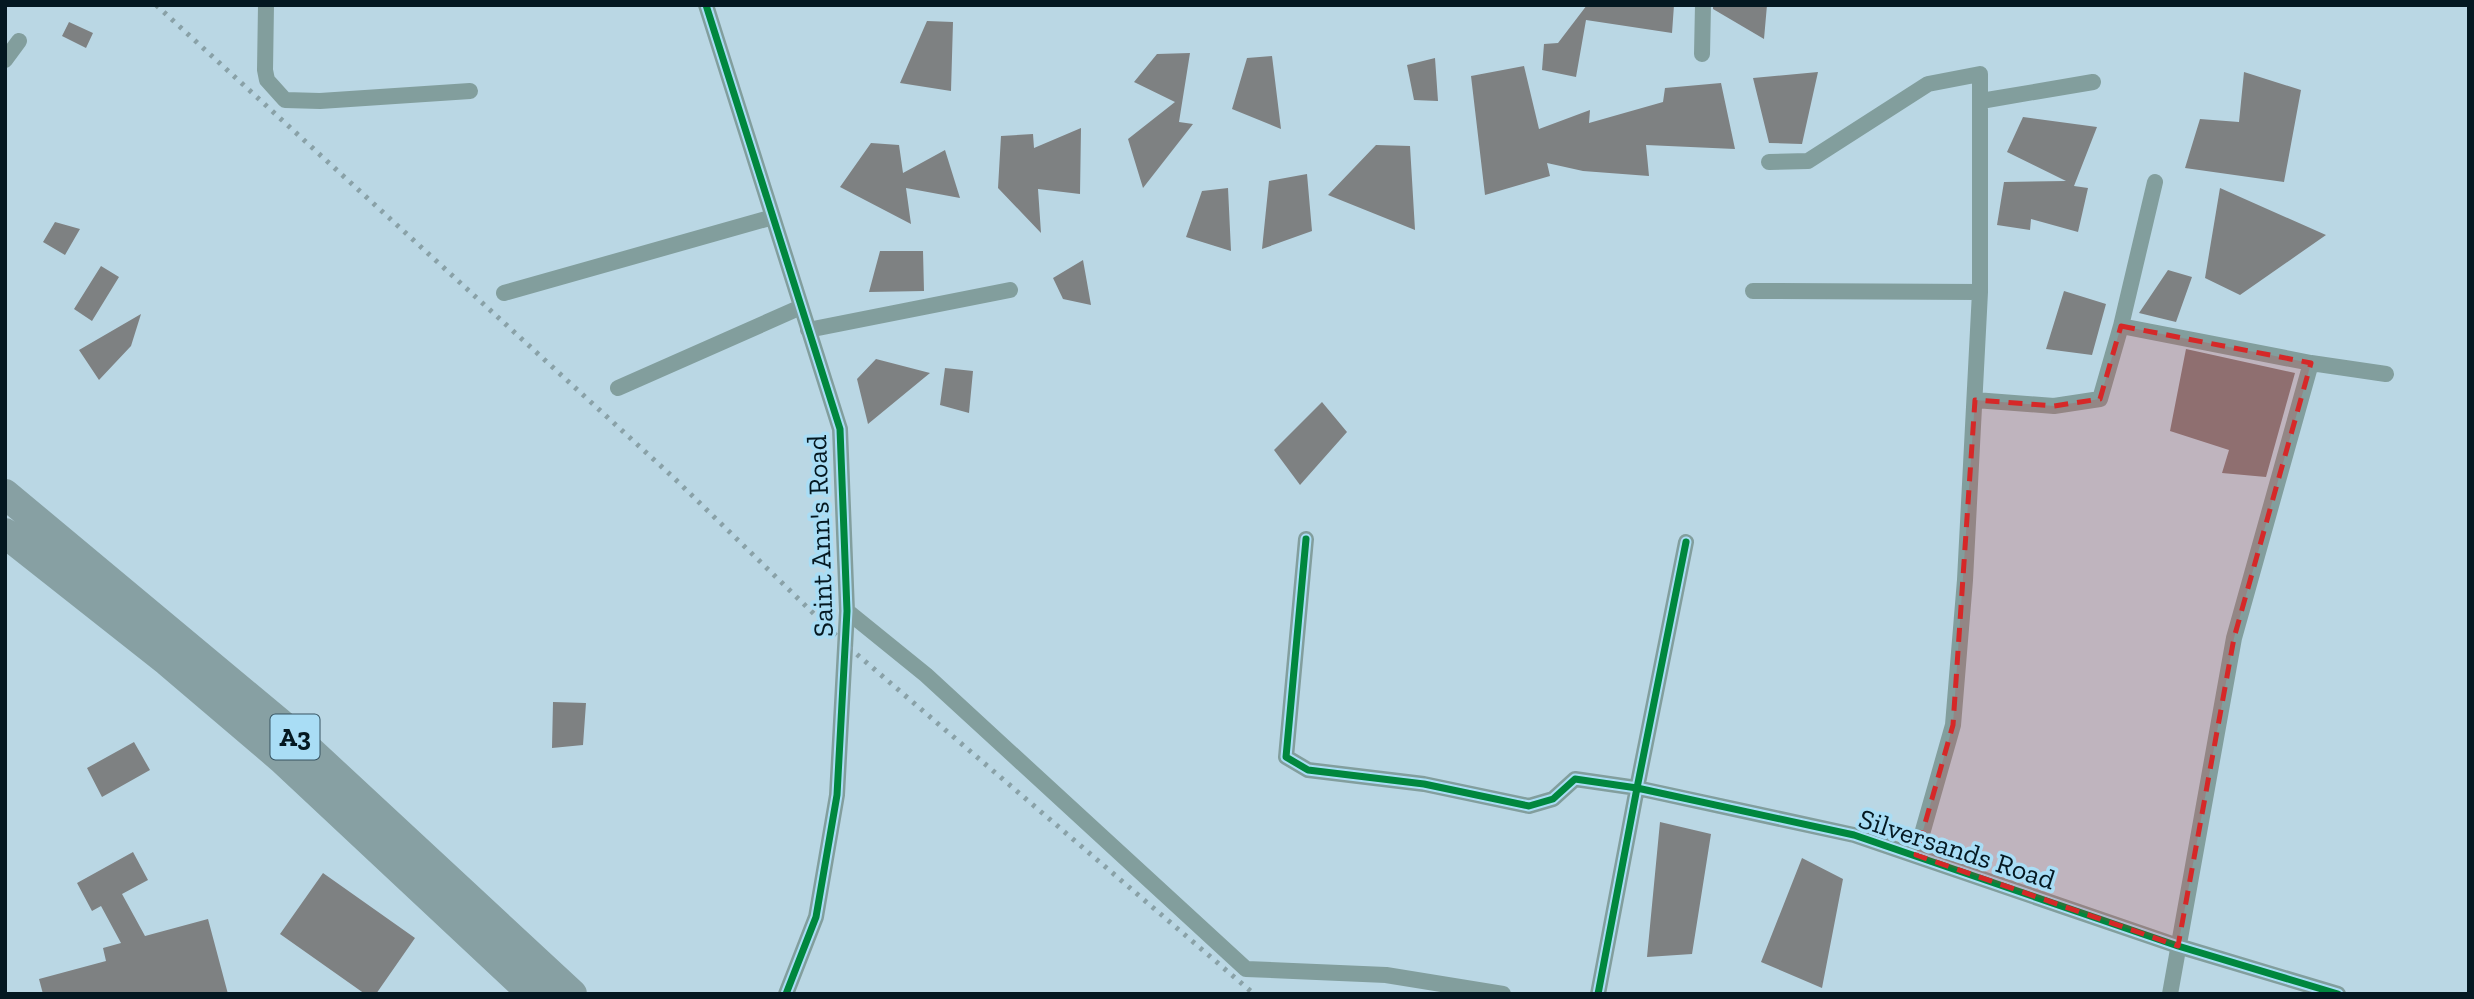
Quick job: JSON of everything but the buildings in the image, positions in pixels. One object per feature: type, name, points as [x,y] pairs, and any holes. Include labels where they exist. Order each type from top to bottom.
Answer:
[{"type":"highway","name":"A3","points":[[5,494],[281,724],[572,994]]},
{"type":"highway","name":"A3","points":[[5,533],[167,661],[282,759],[533,994]]},
{"type":"street","points":[[266,5],[265,70],[267,80],[285,100],[320,101],[470,91]]},
{"type":"street","name":"Saint Ann's Road","points":[[706,5],[840,429],[847,611],[837,795],[816,917],[786,994]]},
{"type":"street","points":[[1702,54],[1703,5]]},
{"type":"street","points":[[5,60],[19,41]]},
{"type":"street","points":[[1769,162],[1808,161],[1928,84],[1980,74],[1980,292],[1953,725],[1916,855]]},
{"type":"street","points":[[1981,102],[2093,82]]},
{"type":"street","points":[[1975,400],[2054,405],[2100,399],[2121,326],[2155,182]]},
{"type":"street","points":[[504,293],[773,217]]},
{"type":"street","points":[[808,330],[1010,290]]},
{"type":"street","points":[[1753,291],[1980,292]]},
{"type":"street","points":[[618,388],[801,307]]},
{"type":"street","points":[[2121,326],[2311,363],[2386,374]]},
{"type":"street","points":[[2171,994],[2234,638],[2311,363]]},
{"type":"street","name":"Silversands Road","points":[[1306,539],[1286,757],[1308,770],[1424,784],[1529,806],[1553,799],[1575,779],[1637,788],[1854,835],[2178,946],[2338,994]]},
{"type":"street","points":[[1598,994],[1686,542]]},
{"type":"street","points":[[847,611],[926,675],[1246,969],[1386,975],[1503,994]]},
{"type":"highlighted area","points":[[2121,326],[2311,363],[2234,638],[2178,946],[1916,855],[1953,725],[1975,400],[2054,406],[2100,399]]},
{"type":"railway","points":[[156,5],[674,478],[846,645],[1254,994]]},
{"type":"cycle path","points":[[706,5],[840,429],[847,611],[837,795],[816,917],[786,994]]},
{"type":"cycle path","points":[[1306,539],[1286,757],[1308,770],[1424,784],[1529,806],[1553,799],[1575,779],[1637,788],[1686,542]]},
{"type":"cycle path","points":[[1598,994],[1637,788],[1854,835],[2178,946],[2338,994]]}]
